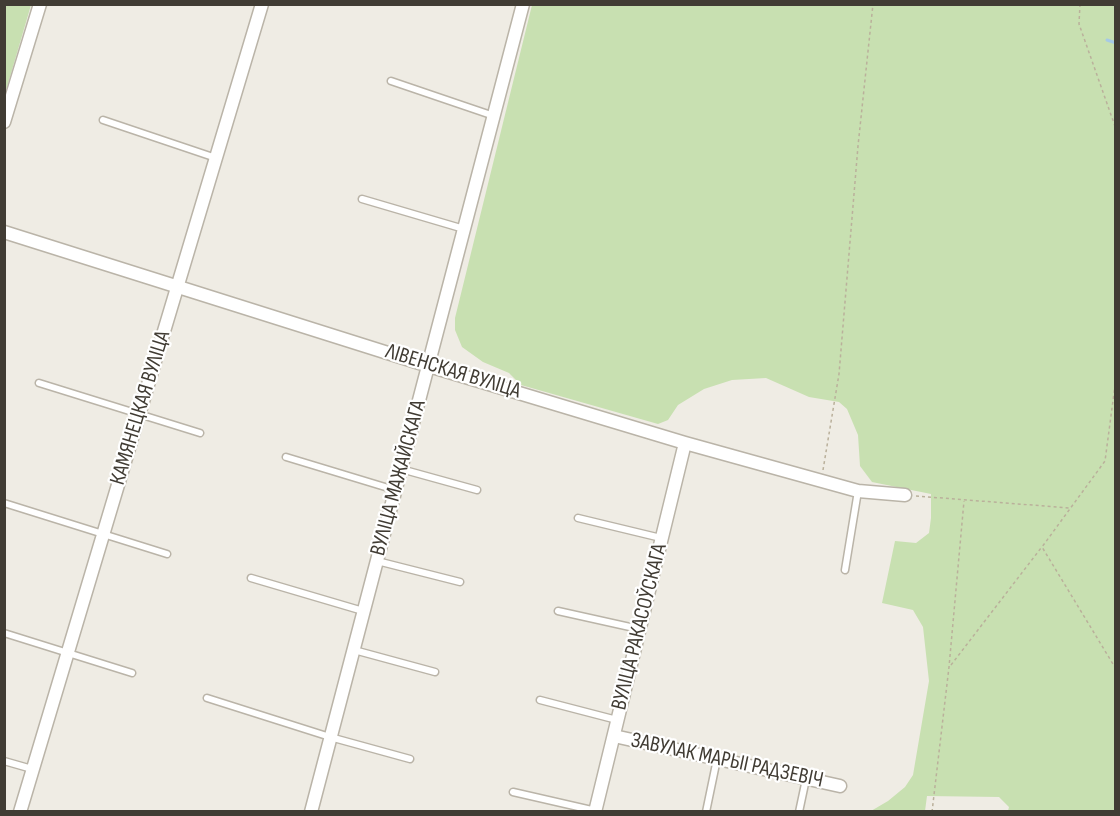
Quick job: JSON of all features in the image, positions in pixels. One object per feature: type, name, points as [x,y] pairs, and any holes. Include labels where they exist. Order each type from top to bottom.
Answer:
[{"type":"street","points":[[4,122],[40,4]]},
{"type":"street","name":"КАМЯНЕЦКАЯ ВУЛІЦА","points":[[20,812],[262,4]]},
{"type":"street","name":"ВУЛІЦА МАЖАЙСКАГА","points":[[311,812],[523,4]]},
{"type":"street","name":"ЛІВЕНСКАЯ ВУЛІЦА","points":[[4,232],[429,366],[685,443],[858,491],[905,495]]},
{"type":"street","name":"ВУЛІЦА РАКАСОЎСКАГА","points":[[596,811],[685,443]]},
{"type":"street","name":"ЗАВУЛАК МАРЫІ РАДЗЕВІЧ","points":[[614,736],[840,786]]},
{"type":"lane","points":[[391,81],[494,116]]},
{"type":"lane","points":[[103,120],[216,158]]},
{"type":"lane","points":[[362,199],[464,229]]},
{"type":"lane","points":[[39,383],[200,432]]},
{"type":"lane","points":[[286,457],[396,490]]},
{"type":"lane","points":[[401,469],[477,490]]},
{"type":"lane","points":[[845,570],[858,491]]},
{"type":"lane","points":[[4,503],[167,554]]},
{"type":"lane","points":[[578,518],[661,538]]},
{"type":"lane","points":[[377,561],[460,582]]},
{"type":"lane","points":[[251,578],[364,611]]},
{"type":"lane","points":[[558,611],[639,629]]},
{"type":"lane","points":[[4,633],[132,673]]},
{"type":"lane","points":[[354,650],[435,672]]},
{"type":"lane","points":[[207,698],[330,737],[410,759]]},
{"type":"lane","points":[[540,700],[617,720]]},
{"type":"lane","points":[[706,812],[717,759]]},
{"type":"lane","points":[[4,761],[32,770]]},
{"type":"lane","points":[[799,812],[806,778]]},
{"type":"lane","points":[[513,792],[596,811]]},
{"type":"path","points":[[822,480],[839,374],[858,146],[873,4]]},
{"type":"path","points":[[1080,4],[1079,24],[1116,129]]},
{"type":"path","points":[[949,667],[1105,462],[1116,378]]},
{"type":"path","points":[[905,495],[1071,508]]},
{"type":"path","points":[[932,812],[949,667],[964,501]]},
{"type":"path","points":[[1041,547],[1116,669]]},
{"type":"green space","points":[[4,5],[31,5],[5,94]]},
{"type":"green space","points":[[532,5],[1115,5],[1115,811],[1008,811],[1009,807],[999,797],[927,796],[925,811],[871,811],[905,787],[913,775],[929,681],[923,627],[913,610],[882,603],[895,541],[916,543],[929,533],[931,494],[872,482],[860,466],[858,435],[847,409],[839,402],[809,397],[766,378],[732,380],[704,389],[678,405],[668,420],[658,424],[521,385],[509,373],[483,362],[462,347],[455,330],[455,318]]},
{"type":"waterway","points":[[1107,40],[1116,43]]}]
